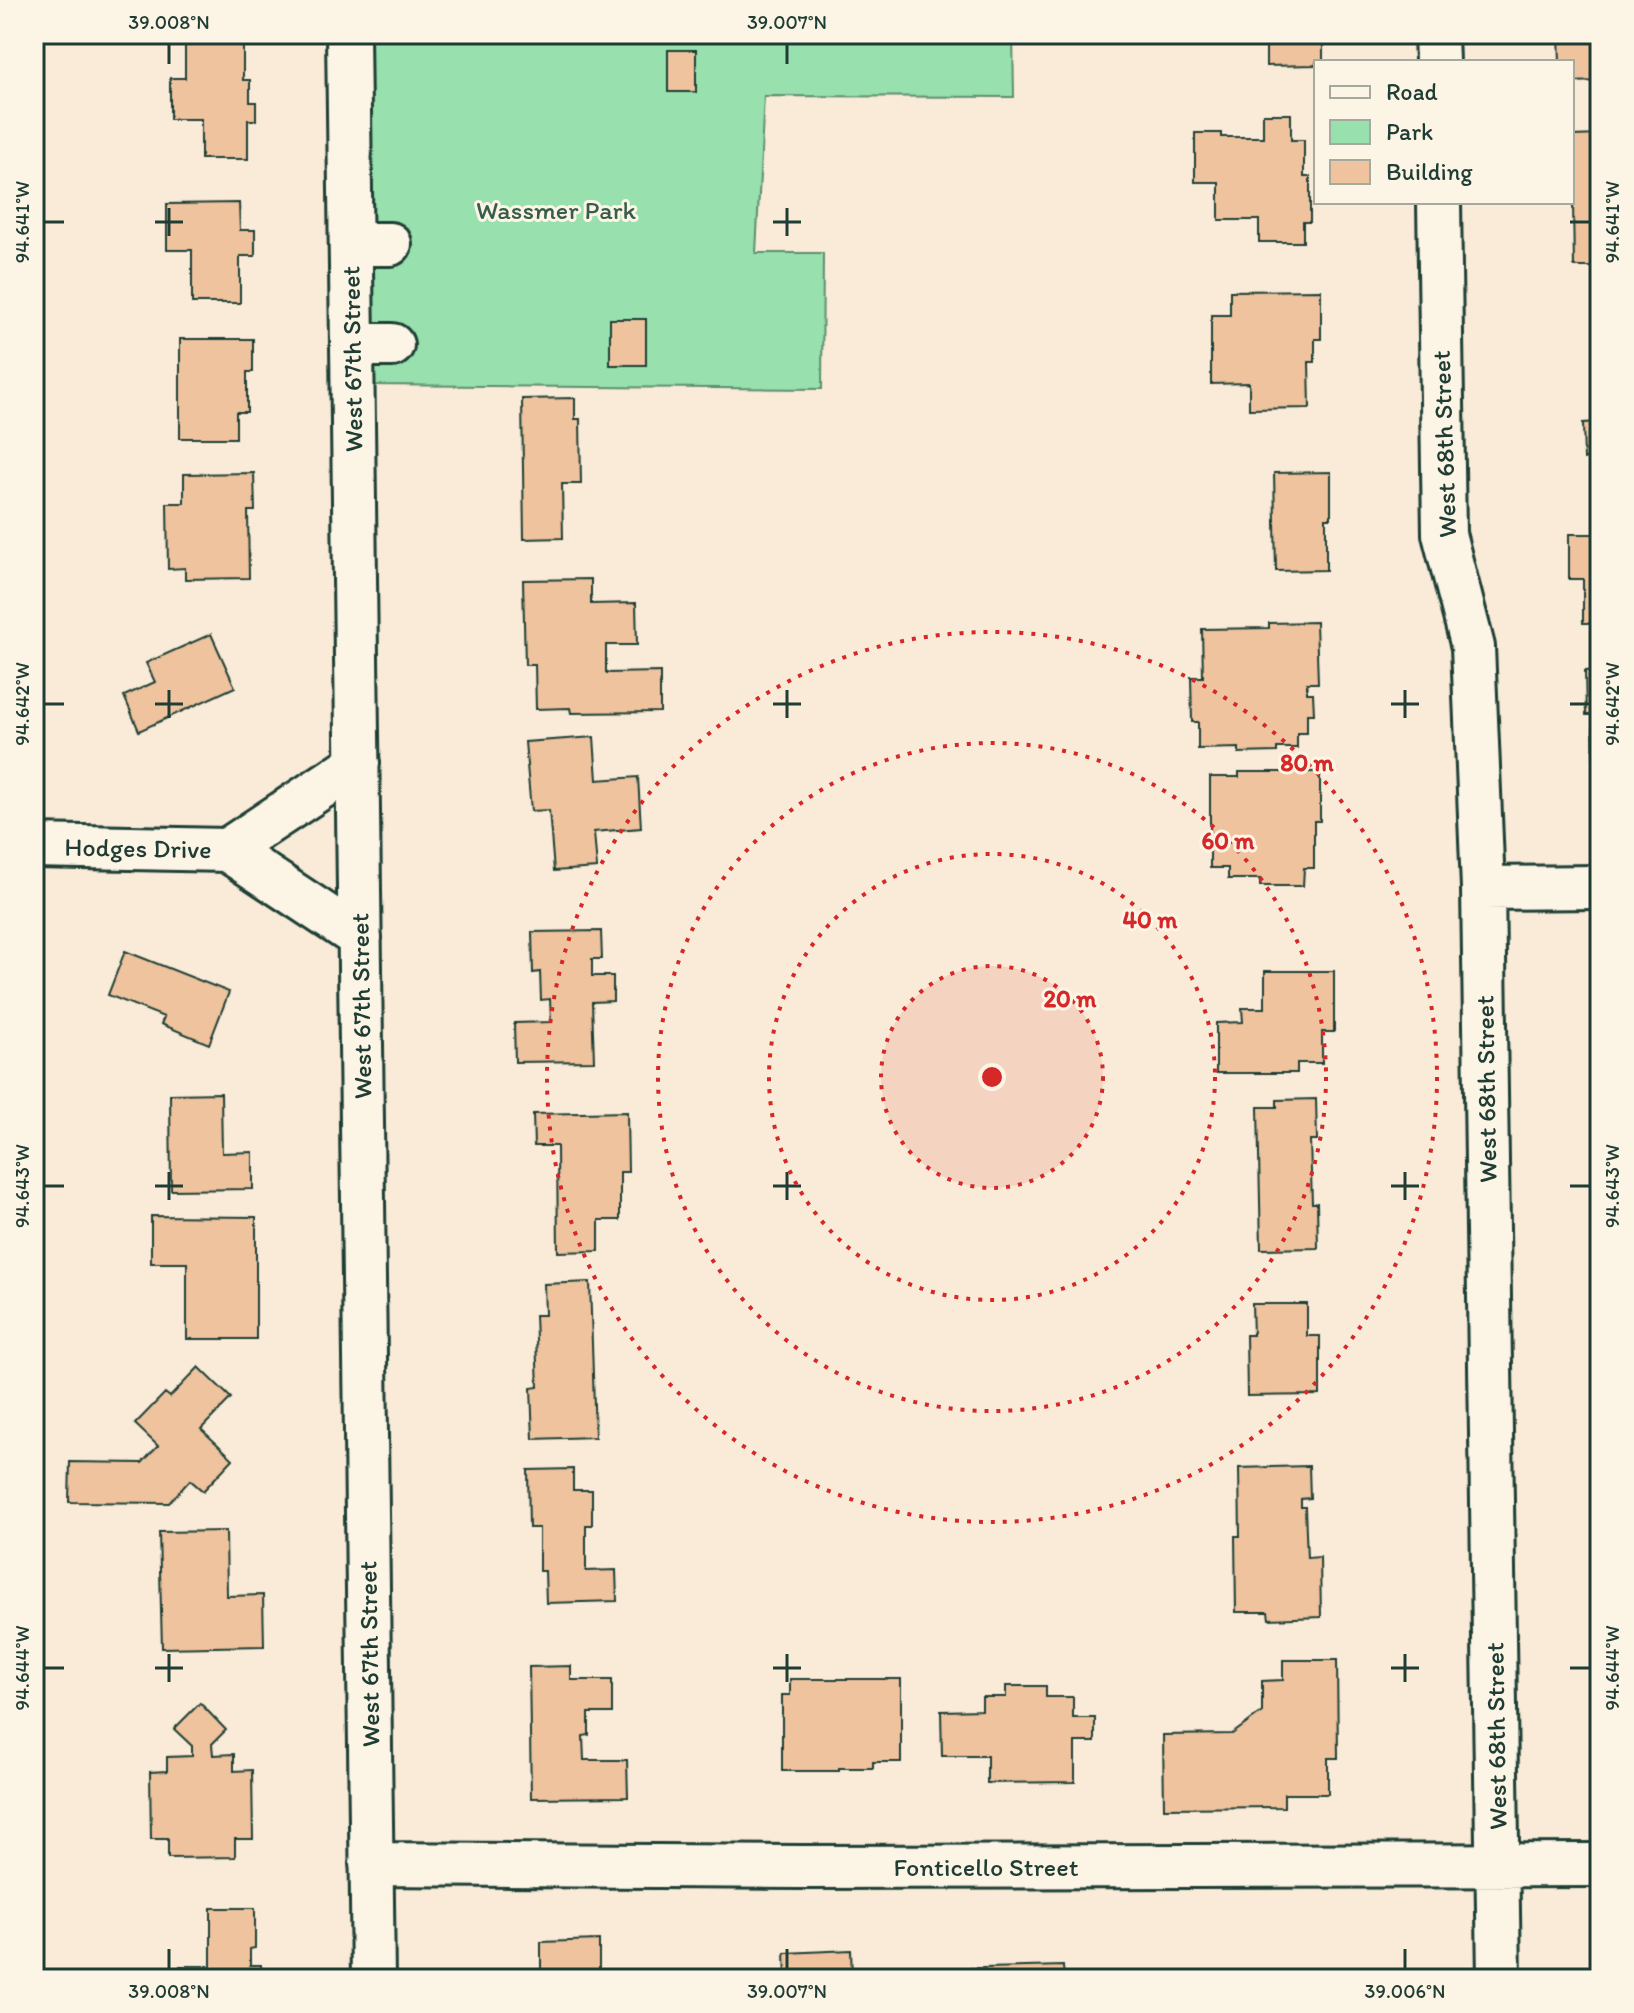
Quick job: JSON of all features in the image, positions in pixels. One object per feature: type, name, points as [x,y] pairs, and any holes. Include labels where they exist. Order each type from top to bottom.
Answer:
[{"type":"street","name":"West 67th Street","points":[[348,34],[371,244],[372,345],[358,763],[373,1979]]},
{"type":"street","points":[[1436,34],[1437,60]]},
{"type":"street","name":"West 68th Street","points":[[1439,204],[1444,534],[1473,647],[1483,888],[1499,1979]]},
{"type":"street","points":[[227,850],[358,763]]},
{"type":"street","name":"Hodges Drive","points":[[34,846],[227,850],[360,938]]},
{"type":"street","points":[[1483,888],[1600,887]]},
{"type":"street","name":"Fonticello Street","points":[[371,1864],[802,1867],[1600,1865]]},
{"type":"green space","name":"Wassmer Park","points":[[362,34],[1013,34],[1014,97],[764,96],[756,253],[823,253],[822,389],[366,385]]},
{"type":"building","points":[[1266,34],[1323,34],[1323,60],[1314,60],[1314,65],[1266,66]]},
{"type":"building","points":[[1600,34],[1600,81],[1574,82],[1574,60],[1560,60],[1559,35]]},
{"type":"building","points":[[185,43],[243,43],[243,80],[250,80],[250,102],[256,102],[256,120],[248,120],[248,159],[201,159],[201,119],[170,119],[170,78],[185,78]]},
{"type":"building","points":[[668,50],[696,50],[696,92],[668,92]]},
{"type":"building","points":[[1263,114],[1291,114],[1291,140],[1304,140],[1304,177],[1310,177],[1310,222],[1303,222],[1303,242],[1259,242],[1259,220],[1219,220],[1219,182],[1195,182],[1195,133],[1221,133],[1221,137],[1263,137]]},
{"type":"building","points":[[1600,135],[1600,267],[1574,267],[1574,136]]},
{"type":"building","points":[[239,203],[240,230],[255,230],[255,256],[240,256],[240,303],[192,303],[192,250],[167,250],[167,204]]},
{"type":"building","points":[[1321,290],[1321,339],[1315,339],[1315,362],[1309,362],[1310,408],[1249,409],[1249,383],[1211,384],[1211,315],[1230,315],[1230,291]]},
{"type":"building","points":[[610,319],[646,319],[646,365],[610,365]]},
{"type":"building","points":[[180,339],[253,339],[253,372],[247,372],[247,412],[236,412],[236,438],[180,438]]},
{"type":"building","points":[[1599,397],[1600,459],[1584,459],[1583,423],[1599,422]]},
{"type":"building","points":[[575,398],[575,419],[580,419],[581,484],[562,484],[563,538],[524,539],[522,399]]},
{"type":"building","points":[[1331,472],[1331,518],[1326,518],[1326,570],[1276,571],[1274,473]]},
{"type":"building","points":[[254,473],[255,511],[248,511],[249,578],[185,579],[185,568],[168,569],[167,503],[184,503],[184,474]]},
{"type":"building","points":[[1569,534],[1600,534],[1600,623],[1583,623],[1583,579],[1569,579]]},
{"type":"building","points":[[591,579],[591,604],[636,603],[637,645],[606,645],[606,673],[660,672],[660,712],[571,713],[570,708],[536,709],[535,665],[525,665],[523,580]]},
{"type":"building","points":[[1316,622],[1318,683],[1307,683],[1307,693],[1313,693],[1314,714],[1307,714],[1307,733],[1297,733],[1297,748],[1239,753],[1239,748],[1198,749],[1198,722],[1192,722],[1191,677],[1203,677],[1202,629],[1269,628],[1269,623]]},
{"type":"building","points":[[211,634],[235,687],[139,731],[124,696],[155,682],[146,663]]},
{"type":"building","points":[[1600,670],[1600,781],[1594,782],[1593,715],[1586,715],[1585,671]]},
{"type":"building","points":[[594,737],[597,780],[638,777],[641,828],[594,832],[597,868],[554,871],[549,810],[531,811],[525,742]]},
{"type":"building","points":[[1239,772],[1320,772],[1320,821],[1314,821],[1314,868],[1304,868],[1303,886],[1260,886],[1260,879],[1228,879],[1228,868],[1210,868],[1210,777],[1239,777]]},
{"type":"building","points":[[601,931],[602,959],[592,959],[592,976],[613,976],[613,1001],[592,1002],[594,1061],[515,1062],[514,1023],[551,1022],[550,999],[541,1000],[540,972],[533,973],[532,932]]},
{"type":"building","points":[[125,951],[229,992],[209,1044],[161,1024],[164,1017],[108,995]]},
{"type":"building","points":[[1265,971],[1334,971],[1334,1032],[1322,1032],[1322,1063],[1297,1063],[1297,1073],[1216,1073],[1216,1023],[1243,1022],[1242,1008],[1265,1008]]},
{"type":"building","points":[[221,1093],[222,1153],[253,1152],[253,1189],[171,1190],[170,1094]]},
{"type":"building","points":[[1316,1099],[1317,1140],[1310,1140],[1312,1203],[1317,1203],[1318,1248],[1261,1249],[1258,1107],[1277,1107],[1277,1100]]},
{"type":"building","points":[[627,1112],[628,1172],[620,1172],[620,1220],[599,1220],[599,1251],[558,1252],[557,1146],[534,1146],[533,1114]]},
{"type":"building","points":[[151,1216],[256,1217],[256,1339],[187,1339],[187,1263],[151,1263]]},
{"type":"building","points":[[590,1282],[595,1437],[533,1439],[531,1388],[538,1387],[535,1315],[545,1315],[544,1284]]},
{"type":"building","points":[[1252,1304],[1307,1304],[1307,1336],[1320,1336],[1320,1395],[1247,1396],[1246,1335],[1253,1335]]},
{"type":"building","points":[[199,1367],[231,1398],[201,1429],[233,1459],[203,1491],[190,1480],[169,1503],[69,1502],[70,1462],[142,1463],[158,1446],[135,1424],[165,1393],[170,1397]]},
{"type":"building","points":[[1309,1466],[1310,1498],[1301,1499],[1301,1507],[1305,1507],[1307,1558],[1320,1557],[1321,1617],[1269,1619],[1268,1612],[1236,1612],[1235,1536],[1240,1536],[1239,1468]]},
{"type":"building","points":[[573,1469],[573,1490],[592,1490],[592,1525],[586,1525],[586,1571],[616,1570],[617,1601],[546,1603],[545,1571],[539,1571],[539,1528],[529,1528],[528,1470]]},
{"type":"building","points":[[226,1531],[227,1596],[263,1595],[264,1646],[162,1648],[159,1532]]},
{"type":"building","points":[[1283,1660],[1337,1660],[1338,1758],[1328,1758],[1328,1794],[1284,1794],[1284,1807],[1164,1808],[1163,1735],[1232,1734],[1262,1712],[1262,1681],[1283,1680]]},
{"type":"building","points":[[571,1666],[571,1680],[612,1680],[612,1713],[589,1713],[589,1735],[583,1736],[584,1760],[627,1760],[628,1797],[531,1798],[529,1667]]},
{"type":"building","points":[[790,1679],[901,1679],[901,1762],[873,1762],[873,1768],[839,1768],[839,1771],[782,1771],[782,1695],[790,1695]]},
{"type":"building","points":[[1006,1686],[1046,1686],[1046,1697],[1073,1697],[1073,1718],[1095,1718],[1095,1742],[1075,1742],[1075,1782],[987,1783],[987,1756],[942,1756],[941,1711],[982,1710],[982,1697],[1006,1697]]},
{"type":"building","points":[[200,1703],[226,1730],[212,1744],[213,1755],[234,1754],[234,1771],[252,1770],[253,1839],[235,1839],[235,1857],[168,1858],[168,1839],[151,1839],[150,1772],[167,1771],[167,1757],[192,1756],[192,1746],[174,1729]]},
{"type":"building","points":[[211,1908],[255,1908],[255,1948],[250,1949],[250,1965],[261,1965],[262,1979],[180,1979],[180,1966],[211,1966]]},
{"type":"building","points":[[599,1940],[599,1972],[635,1971],[635,1979],[541,1979],[541,1942]]},
{"type":"building","points":[[851,1950],[852,1976],[916,1973],[916,1979],[786,1979],[785,1953]]},
{"type":"building","points":[[1063,1966],[1064,1979],[942,1979],[942,1969]]}]
